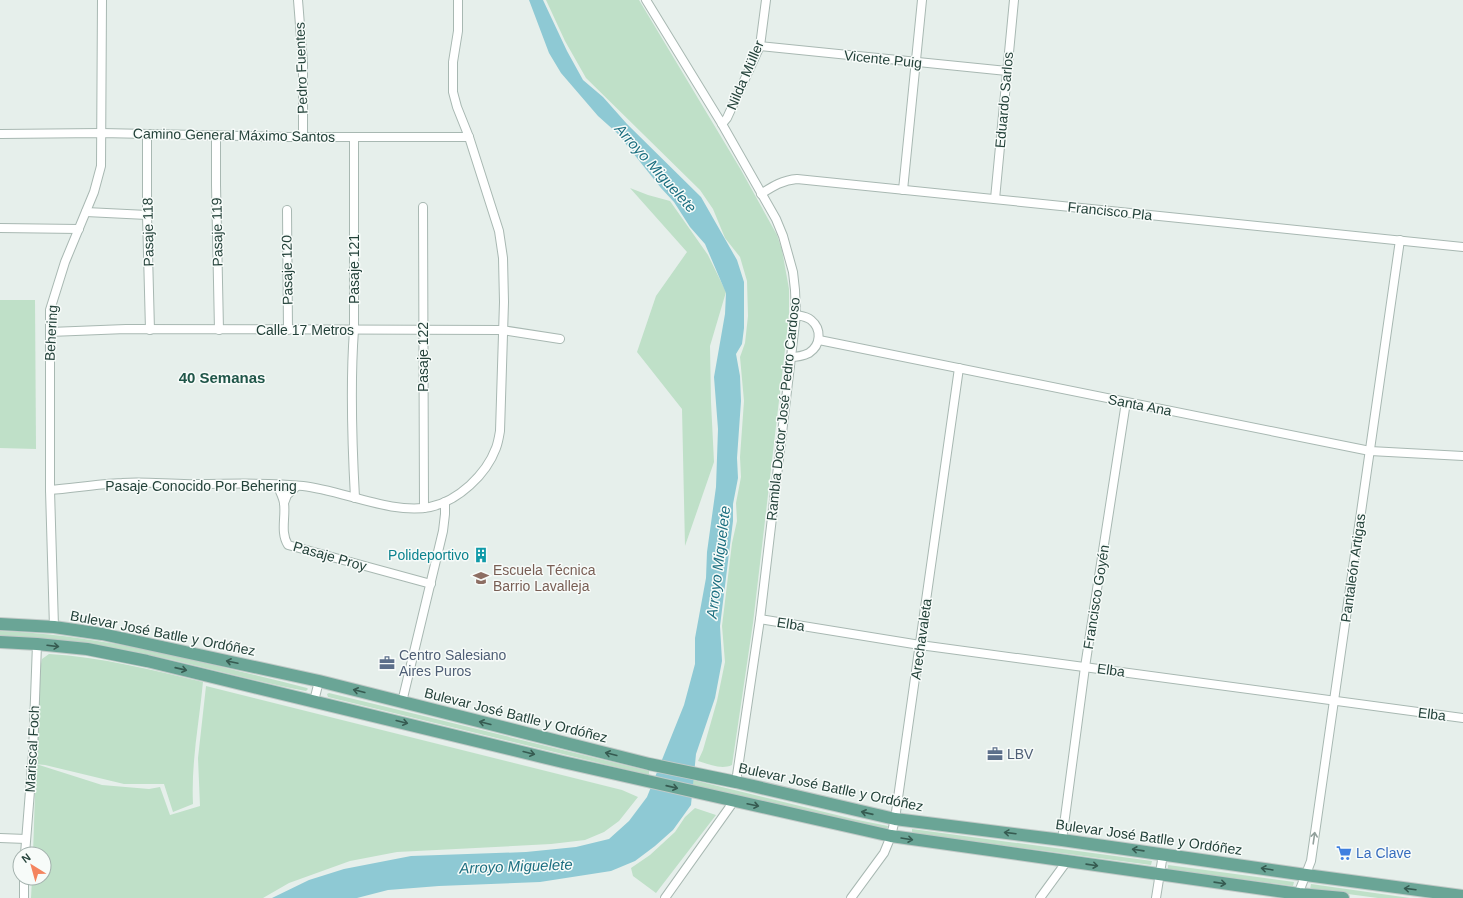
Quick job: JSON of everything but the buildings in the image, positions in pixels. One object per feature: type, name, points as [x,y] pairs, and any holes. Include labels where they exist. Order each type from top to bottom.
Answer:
[{"type":"main road","name":"Bulevar José Batlle y Ordóñez","points":[[0,624],[54,627],[102,634],[319,681],[649,764],[736,782],[895,819],[1062,840],[1463,896]]},
{"type":"main road","points":[[0,642],[87,649],[147,661],[643,780],[891,836],[1160,874],[1298,896],[1343,898]]},
{"type":"street","name":"Behering","points":[[54,627],[50,490],[50,310],[54,294],[86,212],[101,166],[102,0]]},
{"type":"street","name":"Pedro Fuentes","points":[[298,0],[303,63],[303,137]]},
{"type":"street","name":"Pasaje Conocido Por Behering","points":[[50,490],[123,483],[270,484],[320,489],[391,506],[424,508],[445,502],[460,494],[482,471],[496,449],[500,431],[504,302],[503,258],[499,231],[453,92],[453,62],[458,31],[458,0]]},
{"type":"street","name":"Rambla Doctor José Pedro Cardoso","points":[[646,0],[722,124],[776,219],[784,236],[789,254],[795,290],[796,315],[760,619],[736,782]]},
{"type":"street","name":"Nilda Müller","points":[[722,124],[727,118],[760,46],[766,0]]},
{"type":"street","points":[[903,190],[922,0]]},
{"type":"street","name":"Eduardo Sarlos","points":[[995,199],[1014,0]]},
{"type":"street","name":"Vicente Puig","points":[[760,46],[1007,71]]},
{"type":"street","name":"Camino General Máximo Santos","points":[[0,134],[101,133],[303,137],[469,137]]},
{"type":"street","name":"Pasaje 118","points":[[147,134],[147,214],[150,330]]},
{"type":"street","name":"Pasaje 119","points":[[216,135],[219,330]]},
{"type":"street","name":"Pasaje 121","points":[[354,137],[354,330],[352,342],[352,388],[355,498]]},
{"type":"street","name":"Francisco Pla","points":[[761,194],[777,184],[787,180],[797,179],[1463,246]]},
{"type":"street","name":"Pasaje 122","points":[[423,207],[424,508]]},
{"type":"street","name":"Pasaje 120","points":[[287,210],[288,330]]},
{"type":"street","points":[[86,212],[147,214]]},
{"type":"street","points":[[0,228],[79,229]]},
{"type":"street","name":"Pantaleón Artigas","points":[[1298,896],[1311,861],[1400,240]]},
{"type":"street","points":[[790,357],[802,356],[810,352],[815,347],[819,334],[816,326],[811,320],[804,316],[796,315]]},
{"type":"street","name":"Calle 17 Metros","points":[[50,332],[150,330],[502,330],[560,339]]},
{"type":"street","name":"Santa Ana","points":[[818,340],[1370,451],[1463,456]]},
{"type":"street","name":"Arechavaleta","points":[[851,898],[884,853],[891,836],[895,819],[959,368]]},
{"type":"street","name":"Francisco Goyén","points":[[1062,840],[1085,667],[1126,402]]},
{"type":"street","name":"Pasaje Proy","points":[[277,485],[284,503],[284,533],[285,540],[288,545],[430,584]]},
{"type":"street","points":[[284,503],[287,495],[297,486]]},
{"type":"street","points":[[402,702],[443,531],[445,502]]},
{"type":"street","name":"Elba","points":[[760,619],[920,644],[1463,718]]},
{"type":"street","name":"Mariscal Foch","points":[[26,846],[33,753],[37,644]]},
{"type":"street","points":[[314,700],[319,681]]},
{"type":"street","points":[[677,898],[667,895],[734,801]]},
{"type":"street","points":[[0,838],[26,839]]},
{"type":"street","points":[[1156,898],[1163,854]]},
{"type":"street","points":[[1040,898],[1067,861]]},
{"type":"street","points":[[24,886],[24,898]]},
{"type":"green space","points":[[546,0],[639,0],[741,170],[777,235],[782,250],[789,289],[789,315],[753,623],[732,765],[724,767],[698,761],[703,750],[717,701],[725,662],[722,626],[732,543],[737,521],[736,503],[741,477],[740,457],[744,401],[740,357],[745,343],[748,316],[747,281],[740,257],[725,238],[713,209],[700,190],[586,78],[565,41]]},
{"type":"green space","points":[[630,188],[670,201],[708,255],[726,292],[710,346],[714,462],[685,546],[682,409],[637,352],[656,296],[687,252]]},
{"type":"green space","points":[[0,300],[35,300],[36,449],[0,448]]},
{"type":"green space","points":[[0,631],[78,638],[116,644],[193,660],[308,689],[306,691],[286,687],[145,654],[109,648],[0,636]]},
{"type":"green space","points":[[49,654],[107,661],[203,682],[194,758],[193,804],[173,812],[164,784],[124,784],[45,765],[35,764],[41,664],[42,659]]},
{"type":"green space","points":[[206,686],[622,790],[638,797],[619,821],[604,832],[585,840],[551,844],[397,852],[350,861],[289,883],[263,898],[31,898],[32,886],[52,886],[52,846],[33,846],[36,764],[102,785],[149,789],[160,787],[170,815],[200,806],[198,758]]},
{"type":"green space","points":[[329,693],[649,771],[649,775],[328,697],[327,694]]},
{"type":"green space","points":[[689,779],[853,819],[888,826],[887,830],[688,785]]},
{"type":"green space","points":[[695,808],[716,815],[656,893],[633,876],[631,868],[650,855],[675,832],[685,817]]},
{"type":"green space","points":[[912,829],[1152,861],[1151,865],[912,833]]},
{"type":"green space","points":[[1168,865],[1294,882],[1293,886],[1168,869]]},
{"type":"green space","points":[[1311,884],[1410,898],[1378,898],[1310,889]]},
{"type":"water","name":"Arroyo Miguelete","points":[[529,0],[543,0],[567,51],[583,80],[603,97],[627,124],[701,197],[737,260],[744,282],[744,328],[742,344],[736,354],[740,376],[741,401],[737,458],[738,478],[733,504],[733,521],[720,626],[722,661],[715,698],[696,754],[691,805],[673,830],[655,846],[635,861],[611,871],[540,882],[439,886],[388,890],[357,898],[272,898],[309,880],[344,869],[411,856],[526,852],[576,847],[609,839],[629,821],[647,797],[684,705],[695,664],[695,638],[706,578],[707,552],[716,487],[718,429],[714,377],[725,314],[726,293],[705,244],[690,227],[674,202],[617,133],[598,116],[561,73],[549,53]]},
{"type":"place","name":"Polideportivo","points":[[481,555]]},
{"type":"place","name":"Escuela Técnica Barrio Lavalleja","points":[[481,578]]},
{"type":"place","name":"Centro Salesiano Aires Puros","points":[[387,663]]},
{"type":"place","name":"LBV","points":[[995,754]]},
{"type":"place","name":"La Clave","points":[[1344,853]]},
{"type":"district","name":"40 Semanas","points":[[222,377]]}]
